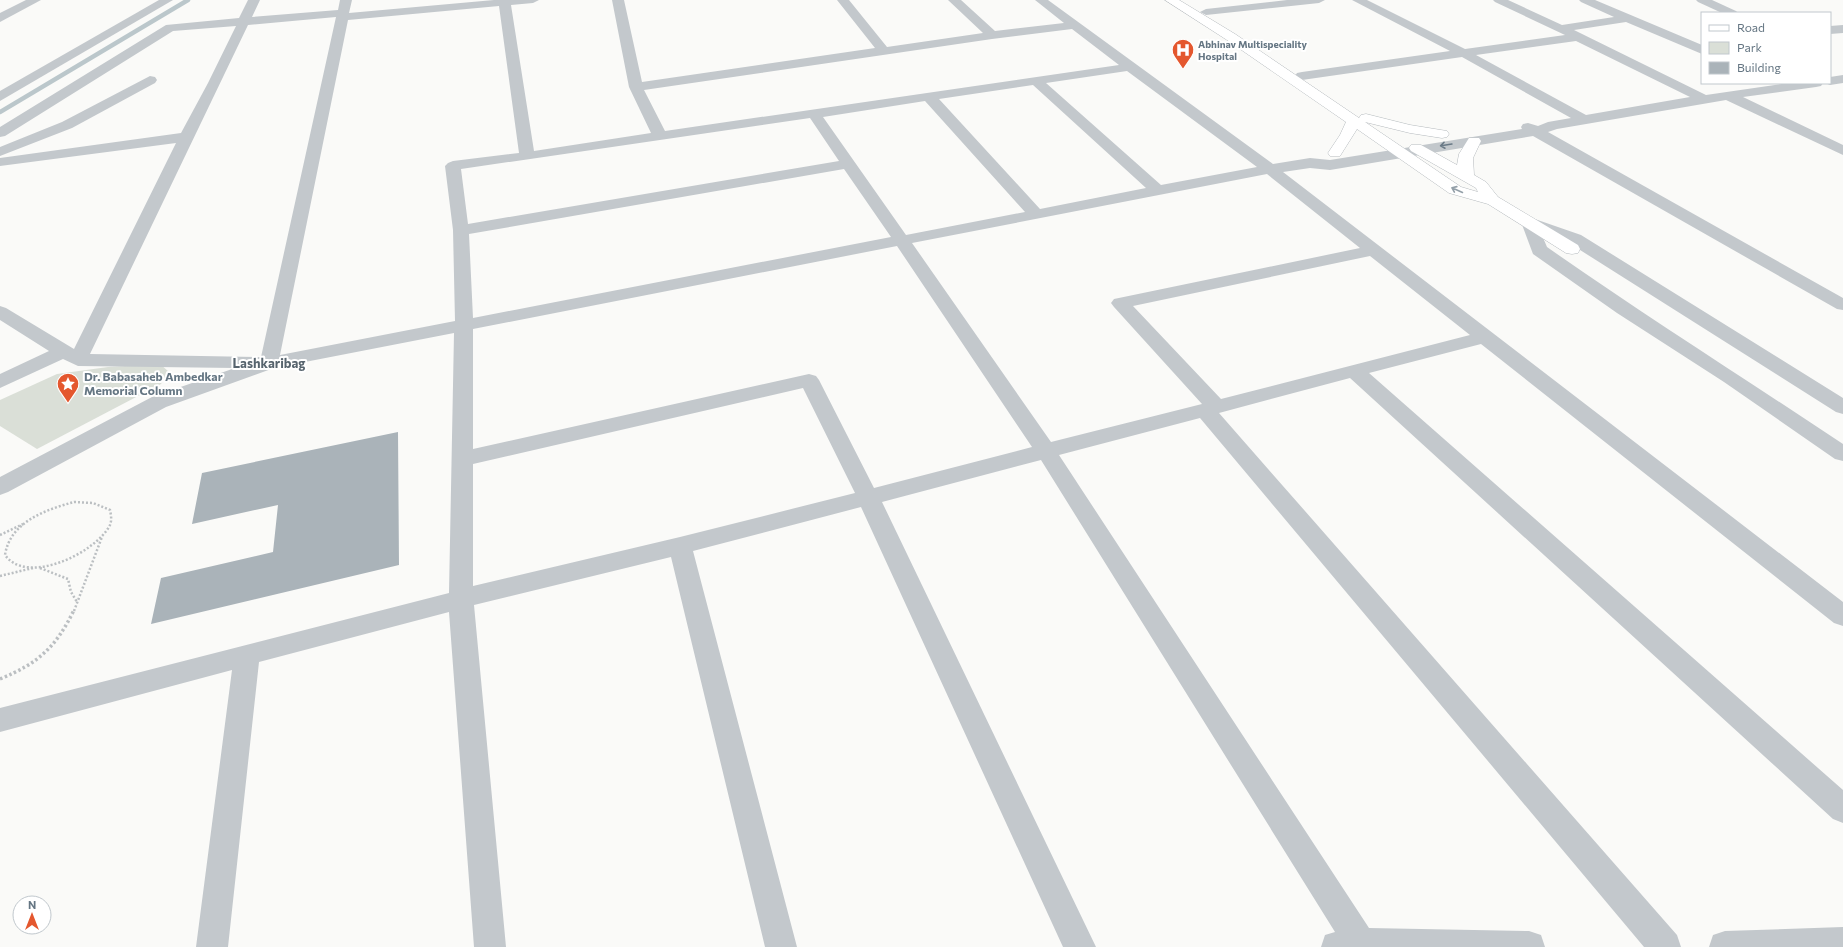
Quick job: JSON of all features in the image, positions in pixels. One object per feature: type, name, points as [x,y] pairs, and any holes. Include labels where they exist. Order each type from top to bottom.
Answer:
[{"type":"main road","points":[[1172,0],[1401,146],[1455,190],[1494,201],[1572,249]]},
{"type":"main road","points":[[1188,0],[1302,76],[1360,119],[1386,143]]},
{"type":"main road","points":[[1360,119],[1442,134]]},
{"type":"main road","points":[[1335,153],[1360,119]]},
{"type":"main road","points":[[1467,177],[1464,164],[1465,152],[1474,141]]},
{"type":"main road","points":[[1401,146],[1418,149],[1481,185],[1494,201]]},
{"type":"street","points":[[0,18],[35,0]]},
{"type":"street","points":[[0,97],[167,0]]},
{"type":"street","points":[[71,355],[215,83],[254,0]]},
{"type":"street","points":[[0,133],[170,28],[180,26],[243,23],[344,10],[533,0]]},
{"type":"street","points":[[618,0],[636,87],[660,136]]},
{"type":"street","points":[[843,0],[884,51]]},
{"type":"street","points":[[954,0],[992,35]]},
{"type":"street","points":[[1041,0],[1270,169],[1843,616]]},
{"type":"street","points":[[1206,12],[1319,0]]},
{"type":"street","points":[[1358,0],[1465,54],[1585,120]]},
{"type":"street","points":[[1499,0],[1704,99]]},
{"type":"street","points":[[1585,0],[1701,50]]},
{"type":"street","points":[[505,1],[527,156]]},
{"type":"street","points":[[1708,1],[1730,12]]},
{"type":"street","points":[[269,363],[344,10]]},
{"type":"street","points":[[1561,29],[1627,18]]},
{"type":"street","points":[[636,87],[992,35],[1073,25]]},
{"type":"street","points":[[1831,30],[1843,29]]},
{"type":"street","points":[[1302,76],[1578,37]]},
{"type":"street","points":[[490,947],[461,599],[464,324],[461,230],[454,166],[1130,67]]},
{"type":"street","points":[[1831,81],[1843,79]]},
{"type":"street","points":[[0,152],[67,125],[150,80]]},
{"type":"street","points":[[1036,81],[1158,190]]},
{"type":"street","points":[[1418,149],[1536,131],[1553,125],[1729,96],[1781,85],[1798,84]]},
{"type":"street","points":[[1729,96],[1843,151]]},
{"type":"street","points":[[929,97],[1036,214]]},
{"type":"street","points":[[814,114],[1046,451],[1349,946],[1529,947]]},
{"type":"street","points":[[0,487],[159,402],[269,363],[1270,169],[1310,163],[1330,165],[1442,134],[1521,124],[1553,125]]},
{"type":"street","points":[[1521,124],[1536,131],[1843,305]]},
{"type":"street","points":[[0,162],[186,137]]},
{"type":"street","points":[[1310,163],[1318,156],[1386,143],[1401,146]]},
{"type":"street","points":[[461,230],[848,164]]},
{"type":"street","points":[[1529,222],[1575,239],[1843,407]]},
{"type":"street","points":[[1529,222],[1539,250],[1623,309],[1731,378],[1843,454]]},
{"type":"street","points":[[1373,250],[1120,303],[1211,408],[1665,947]]},
{"type":"street","points":[[0,312],[71,355]]},
{"type":"street","points":[[0,720],[461,599],[680,546],[1485,337]]},
{"type":"street","points":[[0,382],[71,355],[269,363]]},
{"type":"street","points":[[1354,371],[1843,809]]},
{"type":"street","points":[[462,459],[808,380],[868,497],[1080,947]]},
{"type":"street","points":[[680,546],[781,947]]},
{"type":"street","points":[[212,947],[247,656]]},
{"type":"street","points":[[1726,947],[1843,943]]},
{"type":"path","points":[[0,536],[50,509],[74,502],[102,504],[110,510],[112,519],[110,525],[102,536],[88,549],[70,558],[0,576]]},
{"type":"path","points":[[28,521],[18,529],[8,541],[5,555],[11,563],[23,567],[39,567],[68,579],[71,592],[78,602]]},
{"type":"path","points":[[0,679],[20,673],[42,658],[72,617],[102,536]]},
{"type":"green space","points":[[160,364],[169,372],[161,384],[37,449],[0,426],[0,400],[57,374],[108,367]]},
{"type":"building","points":[[398,432],[399,565],[151,624],[161,578],[273,552],[278,505],[192,524],[202,473]]},
{"type":"waterway","points":[[0,112],[188,0]]},
{"type":"place","name":"Abhinav Multispeciality Hospital","points":[[1183,70]]},
{"type":"place","name":"Dr. Babasaheb Ambedkar Memorial Column","points":[[68,404]]},
{"type":"district","name":"Lashkaribag","points":[[269,363]]}]
